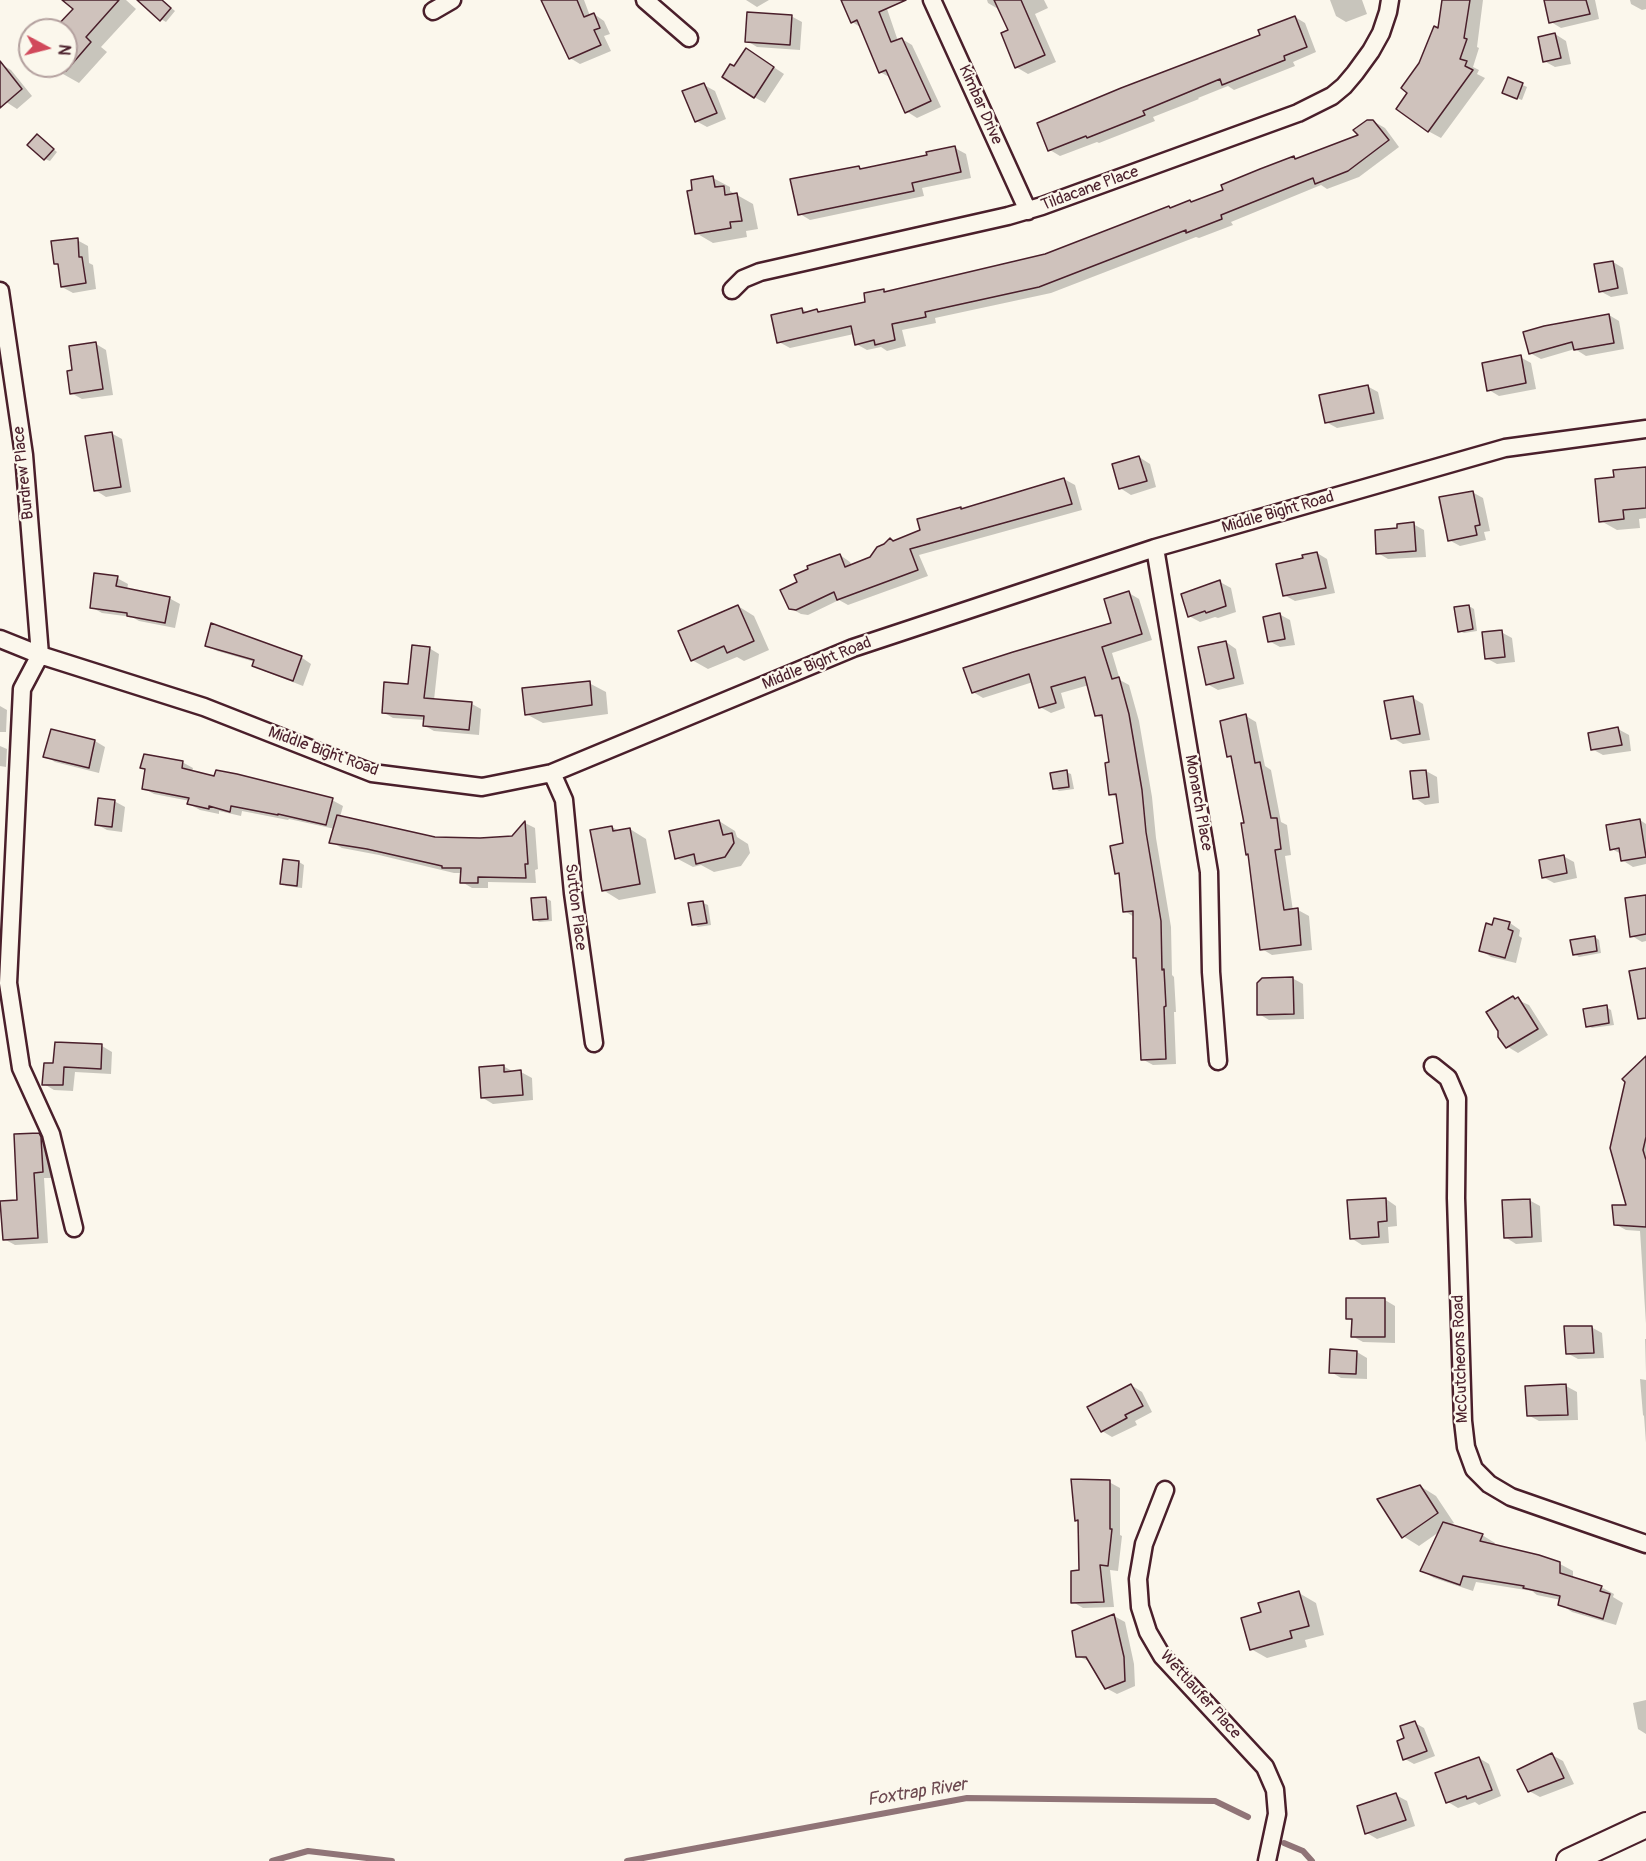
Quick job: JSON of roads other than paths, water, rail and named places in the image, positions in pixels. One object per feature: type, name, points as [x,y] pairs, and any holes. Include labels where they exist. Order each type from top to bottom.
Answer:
[{"type":"main road","points":[[1569,1861],[1646,1825]]},
{"type":"street","points":[[433,11],[452,0]]},
{"type":"street","points":[[645,0],[689,38]]},
{"type":"street","name":"Kimbar Drive","points":[[932,0],[1028,211]]},
{"type":"street","name":"Tildacane Place","points":[[732,290],[743,279],[760,272],[1028,211],[1298,113],[1324,100],[1344,86],[1371,51],[1381,33],[1390,0]]},
{"type":"street","name":"Burdrew Place","points":[[0,291],[24,455],[40,655]]},
{"type":"street","name":"Middle Bight Road","points":[[0,639],[40,655],[204,707],[372,773],[482,787],[552,773],[853,648],[1155,548],[1505,448],[1646,429]]},
{"type":"street","name":"Monarch Place","points":[[1155,548],[1209,872],[1211,972],[1218,1061]]},
{"type":"street","points":[[40,655],[22,689],[8,983],[21,1068],[51,1134],[74,1228]]},
{"type":"street","name":"Sutton Place","points":[[552,773],[564,801],[573,893],[594,1043]]},
{"type":"street","name":"McCutcheons Road","points":[[1433,1066],[1448,1078],[1457,1099],[1456,1198],[1463,1421],[1466,1447],[1474,1469],[1489,1484],[1511,1497],[1646,1544]]},
{"type":"street","name":"Wettlaufer Place","points":[[1165,1490],[1144,1544],[1138,1579],[1140,1607],[1148,1632],[1162,1656],[1265,1767],[1275,1790],[1277,1814],[1267,1861]]},
{"type":"waterway","name":"Foxtrap River","points":[[627,1861],[967,1798],[1215,1801],[1248,1817]]},
{"type":"waterway","name":"Foxtrap River","points":[[1284,1843],[1303,1851],[1312,1861]]},
{"type":"waterway","name":"Foxtrap River","points":[[272,1861],[308,1851],[392,1861]]}]
